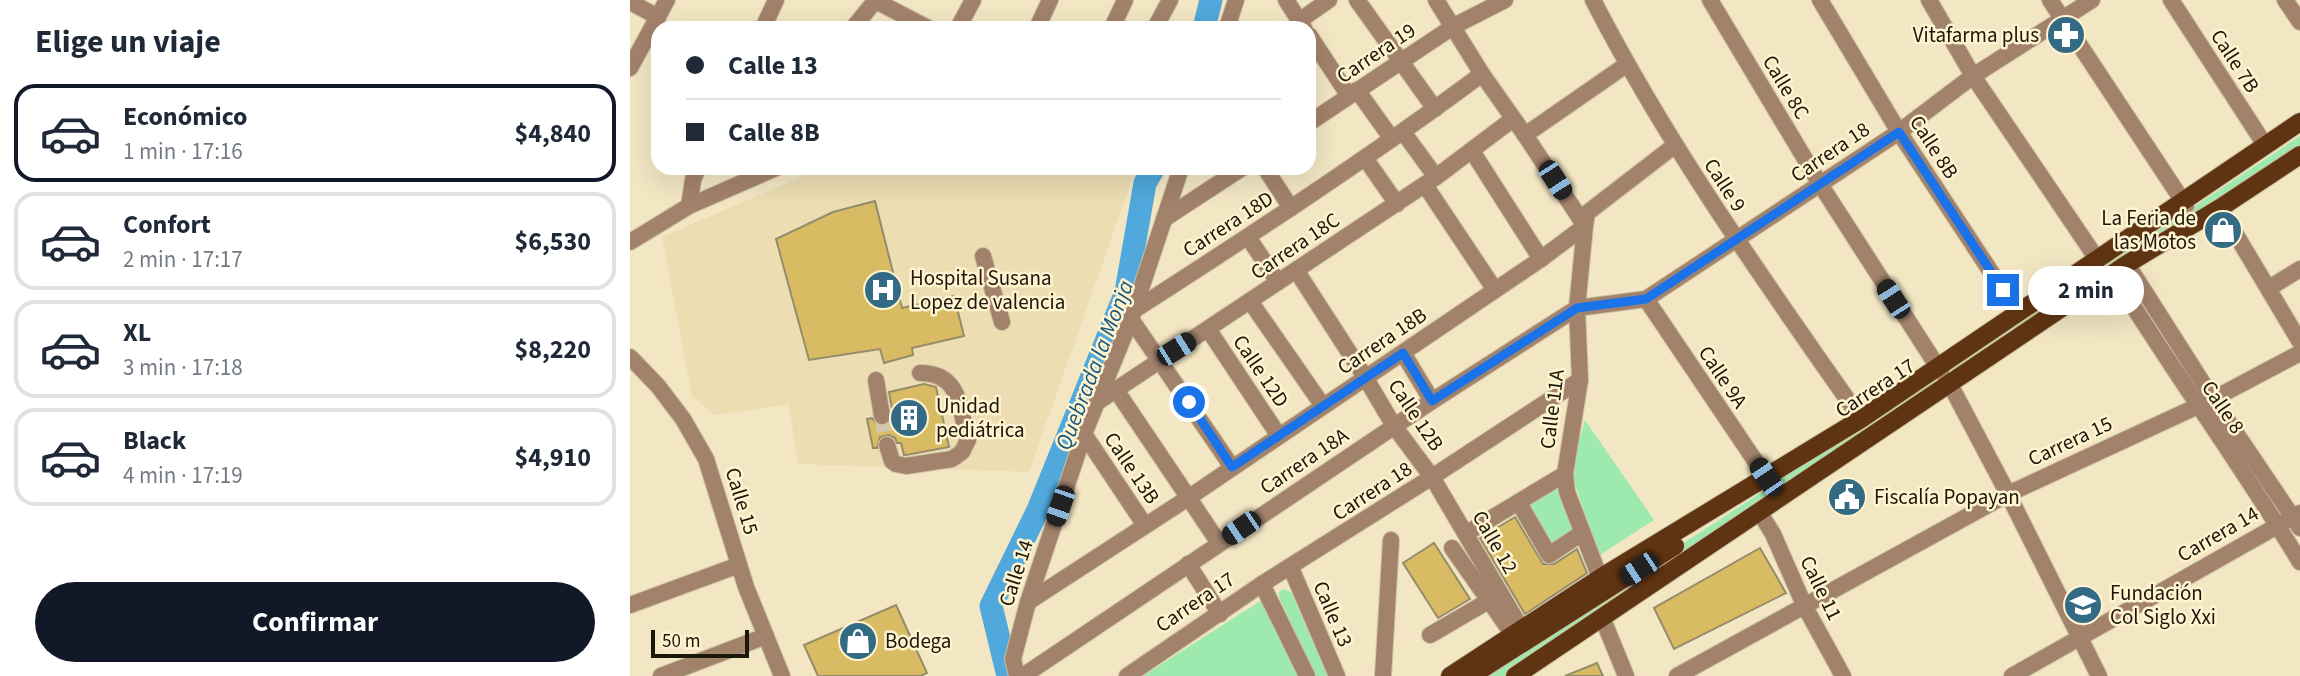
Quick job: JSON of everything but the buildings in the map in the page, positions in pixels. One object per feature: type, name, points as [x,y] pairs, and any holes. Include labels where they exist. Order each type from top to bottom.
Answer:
[{"type":"main road","points":[[1450,676],[1517,631],[1567,608],[1600,578],[1939,370],[2018,313],[2185,203],[2300,122]]},
{"type":"main road","name":"Carrera 17","points":[[1471,676],[1567,608],[1939,370],[2185,203],[2300,133]]},
{"type":"main road","name":"Carrera 17","points":[[2222,211],[2300,155]]},
{"type":"main road","name":"Carrera 17","points":[[1526,676],[1604,619],[2123,273],[2300,164]]},
{"type":"main road","name":"Carrera 17","points":[[1515,676],[1954,392],[2123,273]]},
{"type":"street","points":[[656,21],[667,0]]},
{"type":"street","points":[[766,21],[776,0]]},
{"type":"street","points":[[858,21],[875,0],[898,5],[919,21]]},
{"type":"street","points":[[962,21],[973,0]]},
{"type":"street","points":[[1040,21],[1050,0]]},
{"type":"street","points":[[1115,21],[1125,0]]},
{"type":"street","points":[[1159,21],[1170,0]]},
{"type":"street","points":[[1286,0],[1300,21]]},
{"type":"street","points":[[1305,21],[1329,0]]},
{"type":"street","points":[[1357,0],[1435,109]]},
{"type":"street","points":[[1436,0],[1482,74],[1585,226]]},
{"type":"street","name":"Carrera 19","points":[[1316,118],[1454,26],[1505,0]]},
{"type":"street","name":"Calle 9","points":[[1593,0],[1626,65],[1674,146],[1861,419]]},
{"type":"street","name":"Calle 8C","points":[[1710,0],[1820,184],[1939,370]]},
{"type":"street","name":"Calle 8B","points":[[1820,0],[1899,132],[2018,313]]},
{"type":"street","points":[[1928,0],[1973,76],[2097,259]]},
{"type":"street","points":[[2050,0],[2185,203]]},
{"type":"street","name":"Carrera 18","points":[[1577,308],[1646,299],[1899,132],[1973,76],[2092,0]]},
{"type":"street","name":"Calle 7B","points":[[2171,0],[2265,145]]},
{"type":"street","points":[[2285,0],[2300,22]]},
{"type":"street","points":[[630,2],[658,17]]},
{"type":"street","points":[[630,68],[651,30]]},
{"type":"street","points":[[1316,44],[1353,93],[1397,135],[1431,181],[1495,290]]},
{"type":"street","points":[[1525,135],[1626,65]]},
{"type":"street","name":"Carrera 18D","points":[[1132,315],[1365,158],[1482,74]]},
{"type":"street","name":"Carrera 18C","points":[[1096,403],[1431,181],[1513,119]]},
{"type":"street","name":"Carrera 18B","points":[[1028,601],[1188,498],[1541,259],[1585,226],[1587,213],[1674,146]]},
{"type":"street","points":[[1472,151],[1541,259]]},
{"type":"street","points":[[1365,158],[1397,204]]},
{"type":"street","points":[[689,206],[695,175]]},
{"type":"street","points":[[630,242],[689,206],[760,175]]},
{"type":"street","name":"Calle 14","points":[[1017,676],[1013,659],[1028,601],[1084,434],[1132,315],[1179,175]]},
{"type":"street","points":[[1164,219],[1231,175]]},
{"type":"street","points":[[1270,175],[1291,208]]},
{"type":"street","points":[[2222,211],[2300,342]]},
{"type":"street","name":"Calle 11A","points":[[1585,226],[1577,308],[1580,380],[1565,474],[1567,492],[1600,578]]},
{"type":"street","points":[[1248,237],[1278,282]]},
{"type":"street","points":[[983,256],[1002,322]]},
{"type":"street","points":[[2269,288],[2300,269]]},
{"type":"street","name":"Calle 12B","points":[[1296,270],[1394,426],[1432,477]]},
{"type":"street","name":"Calle 8","points":[[2123,273],[2298,520]]},
{"type":"street","name":"Calle 8","points":[[2123,273],[2196,405],[2300,562]]},
{"type":"street","name":"Calle 9A","points":[[1646,299],[1766,477]]},
{"type":"street","points":[[1250,301],[1322,406]]},
{"type":"street","name":"Carrera 18A","points":[[1023,676],[1394,426],[1577,308]]},
{"type":"street","points":[[1132,315],[1232,467]]},
{"type":"street","name":"Calle 12D","points":[[1208,329],[1279,436]]},
{"type":"street","points":[[1403,353],[1432,401]]},
{"type":"street","name":"Carrera 15","points":[[1678,676],[2008,494],[2213,399],[2300,353]]},
{"type":"street","name":"Calle 15","points":[[630,358],[683,419],[706,458],[740,565],[782,676]]},
{"type":"street","points":[[887,445],[892,461],[901,466],[952,459],[958,457],[966,447],[968,440],[954,388],[941,376],[920,373]]},
{"type":"street","points":[[876,380],[882,416]]},
{"type":"street","name":"Carrera 18","points":[[1291,568],[1580,380]]},
{"type":"street","points":[[1116,390],[1219,543]]},
{"type":"street","points":[[1954,392],[2099,676]]},
{"type":"street","name":"Calle 13B","points":[[1084,434],[1144,524]]},
{"type":"street","points":[[1467,533],[1565,474]]},
{"type":"street","name":"Calle 12","points":[[1432,477],[1467,533],[1517,631]]},
{"type":"street","name":"Calle 12","points":[[1519,503],[1549,555],[1582,533]]},
{"type":"street","name":"Calle 11","points":[[1763,518],[1773,534],[1805,607],[1843,676]]},
{"type":"street","name":"Carrera 14","points":[[2011,676],[2277,524],[2298,520]]},
{"type":"street","points":[[1382,676],[1391,540]]},
{"type":"street","points":[[1452,548],[1490,600],[1517,631]]},
{"type":"street","points":[[1188,564],[1220,614]]},
{"type":"street","points":[[630,604],[740,565]]},
{"type":"street","name":"Carrera 17","points":[[1127,676],[1262,584],[1291,568]]},
{"type":"street","name":"Calle 13","points":[[1291,568],[1337,676]]},
{"type":"street","points":[[1262,584],[1307,676]]},
{"type":"street","points":[[1430,635],[1490,600]]},
{"type":"street","points":[[1604,619],[1626,676]]},
{"type":"street","points":[[661,676],[766,636]]},
{"type":"shaded area","name":"Hospital Susana Lopez de valencia","points":[[806,175],[1134,175],[1029,472],[798,464],[789,404],[714,415],[692,396],[662,237]]},
{"type":"green space","points":[[2300,136],[2300,151],[1511,676],[1479,676],[1942,375]]},
{"type":"green space","points":[[1585,420],[1654,520],[1598,556],[1571,471]]},
{"type":"green space","points":[[1559,484],[1575,532],[1551,548],[1526,505]]},
{"type":"green space","points":[[1283,589],[1291,592],[1328,676],[1315,676],[1279,597],[1279,592]]},
{"type":"green space","points":[[1265,598],[1298,676],[1143,676]]},
{"type":"waterway","name":"Quebrada la Monja","points":[[1206,21],[1211,0]]},
{"type":"waterway","name":"Quebrada la Monja","points":[[1008,676],[991,606],[1038,510],[1126,292],[1145,183],[1150,175]]},
{"type":"tunnel","points":[[882,416],[887,445]]},
{"type":"place","name":"Vitafarma plus","points":[[2066,35]]},
{"type":"place","name":"La Feria de las Motos","points":[[2223,230]]},
{"type":"place","name":"Hospital Susana Lopez de valencia","points":[[883,290]]},
{"type":"place","name":"Unidad pediátrica","points":[[909,418]]},
{"type":"place","name":"Fiscalía Popayan","points":[[1847,497]]},
{"type":"place","name":"Fundación Col Siglo Xxi","points":[[2083,605]]},
{"type":"place","name":"Bodega","points":[[858,641]]},
{"type":"route","points":[[1189,402],[1232,467],[1403,353],[1432,401],[1577,308],[1646,299],[1899,132],[2003,290]]}]
